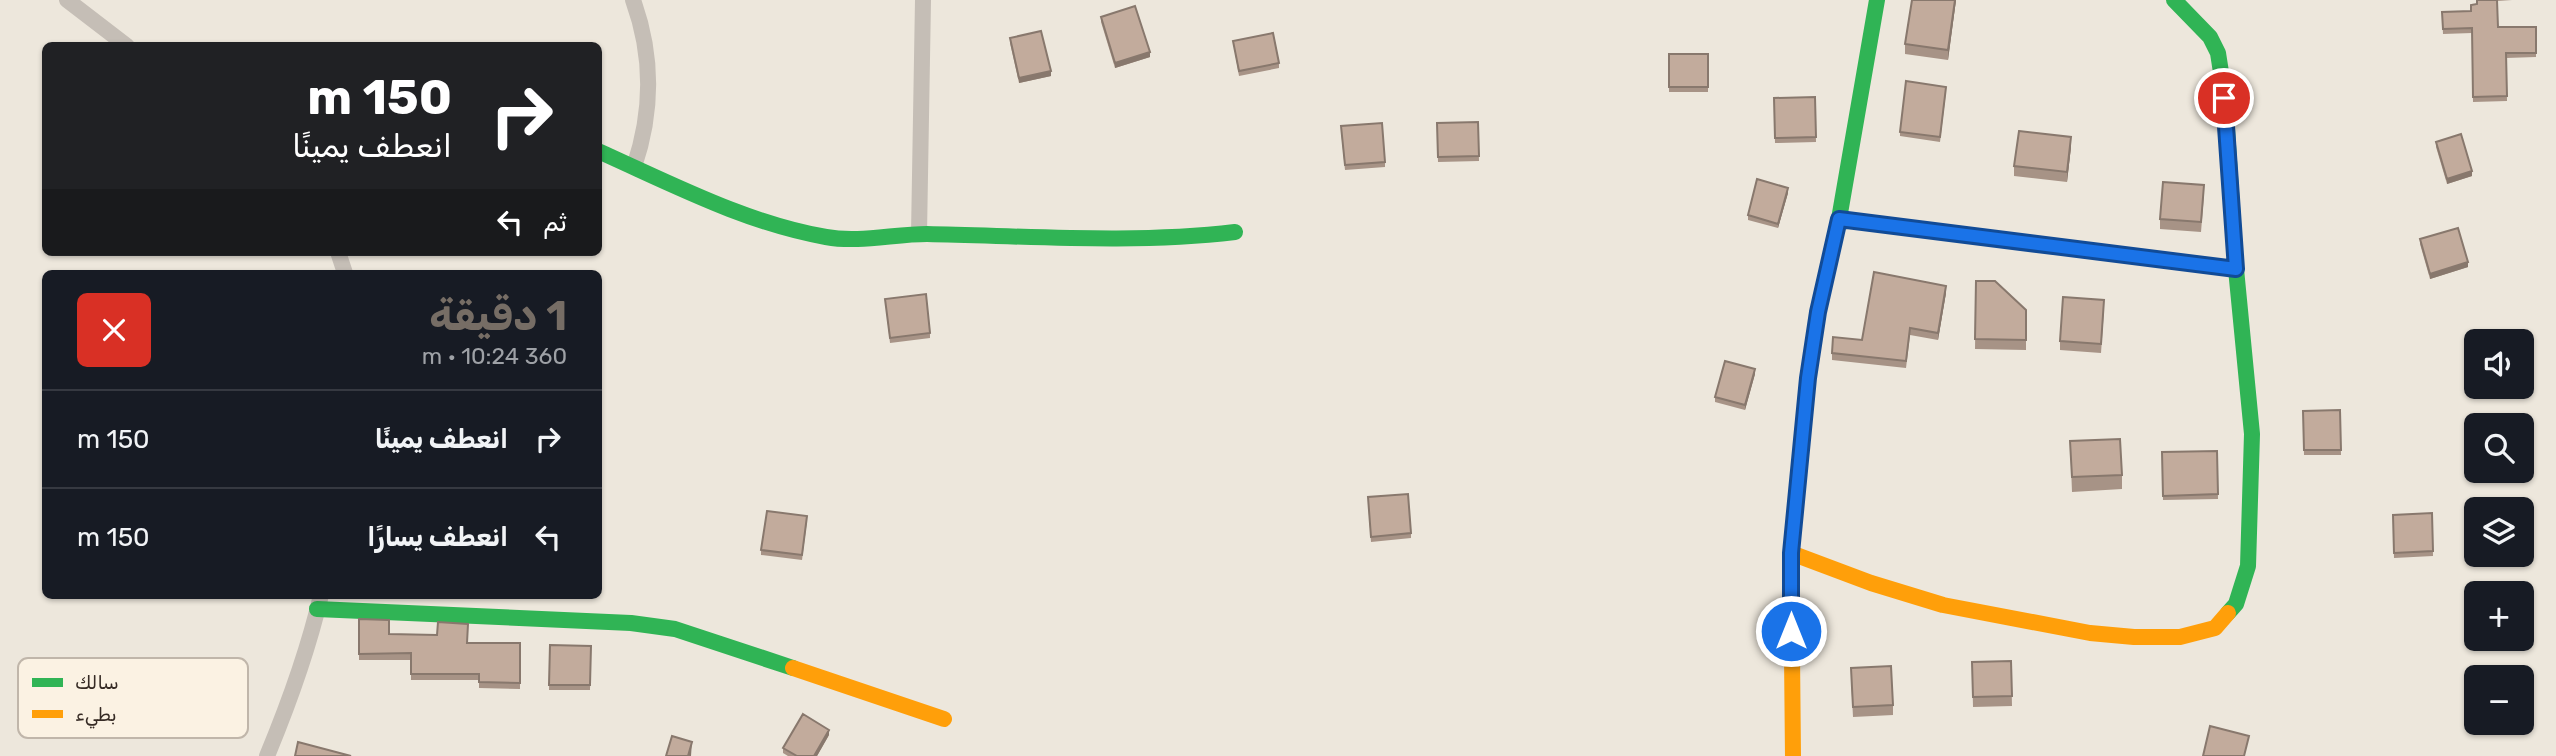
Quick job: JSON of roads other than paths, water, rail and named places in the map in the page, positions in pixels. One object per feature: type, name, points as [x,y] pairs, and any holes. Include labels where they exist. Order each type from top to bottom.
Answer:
[{"type":"street","points":[[67,0],[122,42]]},
{"type":"street","points":[[633,0],[649,65],[649,85],[634,167]]},
{"type":"street","points":[[919,234],[923,0]]},
{"type":"street","points":[[1793,756],[1791,553],[1807,390],[1818,312],[1839,219],[1877,0]]},
{"type":"street","points":[[1791,553],[1871,583],[1943,605],[2090,633],[2180,636],[2215,628],[2236,604],[2248,566],[2252,435],[2236,269],[2224,98],[2218,53],[2210,37],[2174,0]]},
{"type":"street","points":[[602,154],[736,212],[785,228],[829,237],[864,238],[919,234],[1186,238],[1235,232]]},
{"type":"street","points":[[1839,219],[2236,269]]},
{"type":"street","points":[[267,756],[291,697],[319,602],[631,623],[675,629],[944,719]]}]
